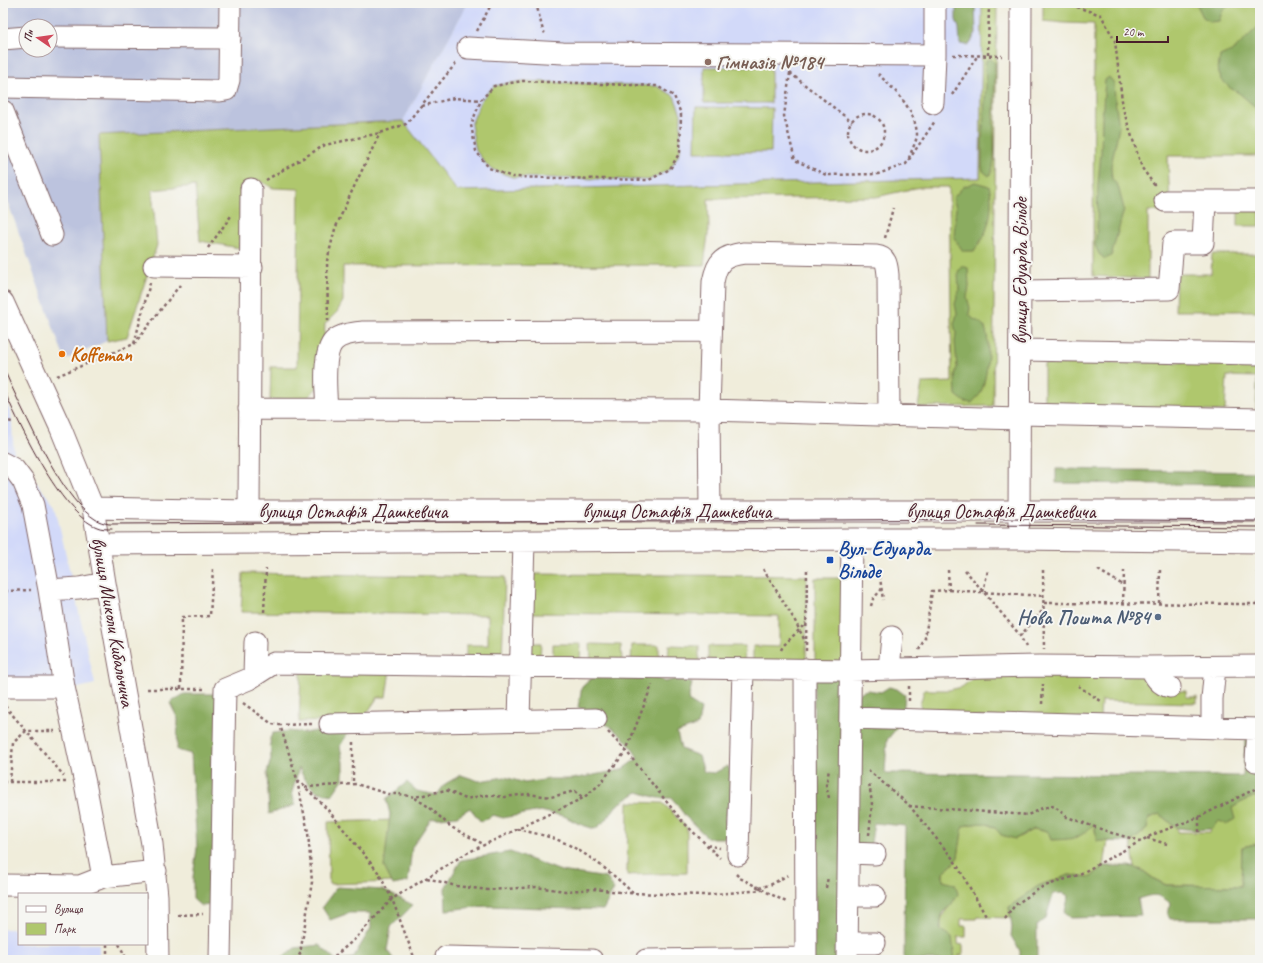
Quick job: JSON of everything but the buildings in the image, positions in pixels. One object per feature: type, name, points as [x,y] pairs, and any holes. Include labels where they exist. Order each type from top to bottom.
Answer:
[{"type":"street","points":[[3,88],[226,90],[228,84],[230,3]]},
{"type":"street","points":[[932,103],[935,55],[935,3]]},
{"type":"street","name":"вулиця Едуарда Вільде","points":[[1019,539],[1021,3]]},
{"type":"street","points":[[58,37],[230,38]]},
{"type":"street","points":[[3,39],[18,38]]},
{"type":"street","points":[[468,48],[563,53],[935,55]]},
{"type":"street","points":[[3,111],[52,235]]},
{"type":"street","points":[[249,511],[252,267],[251,189]]},
{"type":"street","points":[[1165,201],[1260,201]]},
{"type":"street","points":[[1020,291],[1169,289],[1173,243],[1203,243],[1205,201]]},
{"type":"street","points":[[710,511],[709,410],[714,278],[718,265],[726,257],[744,253],[880,256],[885,259],[888,275],[889,416]]},
{"type":"street","points":[[154,266],[252,267]]},
{"type":"street","name":"вулиця Миколи Кибальчича","points":[[3,302],[61,429],[93,508],[156,871],[158,896],[158,960]]},
{"type":"street","points":[[327,409],[326,367],[328,350],[333,341],[339,337],[351,333],[712,331]]},
{"type":"street","points":[[1020,350],[1260,354]]},
{"type":"street","points":[[250,409],[709,410],[889,416],[1260,419]]},
{"type":"street","points":[[3,463],[14,469],[23,481],[33,505],[49,590],[64,687],[103,877]]},
{"type":"street","name":"вулиця Остафія Дашкевича","points":[[93,508],[249,511],[1260,511]]},
{"type":"street","points":[[852,539],[850,718],[864,854],[848,896],[848,952],[875,943]]},
{"type":"street","name":"вулиця Остафія Дашкевича","points":[[99,544],[852,539],[1019,539],[1260,542]]},
{"type":"street","points":[[519,720],[524,542]]},
{"type":"street","points":[[49,590],[79,588],[105,583]]},
{"type":"street","points":[[892,637],[899,669]]},
{"type":"street","points":[[254,676],[255,642]]},
{"type":"street","points":[[220,960],[224,689],[254,676],[274,663],[850,670],[1042,666],[1215,668],[1260,666]]},
{"type":"street","points":[[1150,667],[1155,677],[1162,685],[1170,687]]},
{"type":"street","points":[[1212,728],[1212,699],[1215,668]]},
{"type":"street","points":[[732,863],[743,669]]},
{"type":"street","points":[[646,960],[806,959],[806,669]]},
{"type":"street","points":[[3,687],[64,687]]},
{"type":"street","points":[[850,718],[1258,729],[1256,761]]},
{"type":"street","points":[[330,724],[596,719]]},
{"type":"street","points":[[3,885],[80,886],[103,877],[156,871]]},
{"type":"street","points":[[848,896],[875,896]]},
{"type":"street","points":[[446,956],[532,960],[592,960]]},
{"type":"path","points":[[406,124],[468,48],[492,3]]},
{"type":"path","points":[[536,3],[543,31],[563,53]]},
{"type":"path","points":[[988,55],[989,3]]},
{"type":"path","points":[[1059,3],[1071,5],[1101,15],[1115,40],[1123,109],[1142,168],[1165,201]]},
{"type":"path","points":[[766,54],[852,122]]},
{"type":"path","points":[[790,73],[784,116],[795,160],[826,175],[878,174],[906,164],[917,136],[913,119],[901,98],[892,87],[857,55]]},
{"type":"path","points":[[935,55],[1021,56]]},
{"type":"path","points":[[522,81],[657,86],[674,96],[681,114],[680,152],[670,169],[649,180],[512,177],[489,168],[476,151],[471,125],[481,100],[494,86],[522,81]]},
{"type":"path","points":[[421,106],[454,98],[481,100]]},
{"type":"path","points":[[868,114],[879,119],[884,130],[881,142],[872,149],[867,150],[856,147],[848,132],[852,122],[856,117],[868,114]]},
{"type":"path","points":[[328,350],[327,261],[335,229],[380,133]]},
{"type":"path","points":[[880,256],[893,208]]},
{"type":"path","points":[[56,376],[134,344],[154,266]]},
{"type":"path","points":[[3,420],[12,422]]},
{"type":"path","points":[[806,669],[807,568]]},
{"type":"path","points":[[181,689],[182,617],[210,616],[213,569]]},
{"type":"path","points":[[264,612],[266,569]]},
{"type":"path","points":[[763,569],[800,630],[806,643]]},
{"type":"path","points":[[879,570],[882,600]]},
{"type":"path","points":[[948,570],[949,590]]},
{"type":"path","points":[[965,570],[1020,636],[1032,658],[1042,666]]},
{"type":"path","points":[[983,592],[988,570]]},
{"type":"path","points":[[1040,723],[1044,609],[1043,570]]},
{"type":"path","points":[[1098,570],[1123,585]]},
{"type":"path","points":[[1159,603],[1160,570]]},
{"type":"path","points":[[1044,603],[1259,604],[1258,570]]},
{"type":"path","points":[[1123,603],[1124,571]]},
{"type":"path","points":[[4,591],[49,590]]},
{"type":"path","points":[[909,720],[899,669],[925,638],[932,591],[949,590],[1044,596]]},
{"type":"path","points":[[1020,636],[1044,609]]},
{"type":"path","points":[[771,669],[783,646],[806,623]]},
{"type":"path","points":[[330,960],[355,939],[392,899],[465,854],[583,798],[599,786],[626,751],[658,668]]},
{"type":"path","points":[[147,689],[224,689],[272,724],[330,724]]},
{"type":"path","points":[[3,703],[69,782],[3,782]]},
{"type":"path","points":[[596,719],[626,751],[682,821],[732,863],[740,878],[806,912]]},
{"type":"path","points":[[352,724],[353,784]]},
{"type":"path","points":[[280,725],[297,779],[308,832],[312,882],[300,960]]},
{"type":"path","points":[[10,782],[13,743],[26,731],[73,731]]},
{"type":"path","points":[[864,854],[872,804],[866,768],[909,806],[954,860],[987,918]]},
{"type":"path","points":[[297,779],[328,810],[378,872],[392,899],[416,959],[404,960]]},
{"type":"path","points":[[304,787],[356,784],[388,794],[399,794],[415,797],[446,790],[466,799],[485,795],[506,797],[527,794],[551,797],[575,791],[583,798]]},
{"type":"path","points":[[1004,919],[1014,905],[1042,887],[1078,876],[1146,838],[1199,817],[1255,789],[1260,784]]},
{"type":"path","points":[[415,797],[429,807],[451,827],[484,845]]},
{"type":"path","points":[[909,806],[1028,815],[1042,808],[1054,806],[1067,817],[1112,833],[1142,841]]},
{"type":"path","points":[[1199,817],[1199,832]]},
{"type":"path","points":[[517,829],[564,843],[592,859],[633,893]]},
{"type":"path","points":[[1146,838],[1167,844]]},
{"type":"path","points":[[759,888],[772,884],[798,871],[806,860]]},
{"type":"path","points":[[427,878],[456,886],[488,890],[536,887],[565,891],[596,889],[633,893],[704,895],[762,890]]},
{"type":"path","points":[[178,915],[221,914]]},
{"type":"path","points":[[107,945],[107,960]]},
{"type":"path","points":[[120,945],[127,960]]},
{"type":"path","points":[[295,960],[300,954]]},
{"type":"shaded area","points":[[3,3],[468,3],[403,121],[99,135],[107,341],[65,360],[3,189]]},
{"type":"shaded area","name":"Гімназія №184","points":[[468,3],[982,3],[980,178],[789,183],[464,197],[457,191],[403,121]]},
{"type":"shaded area","points":[[3,398],[11,413],[14,455],[55,506],[95,684],[57,693],[3,694]]},
{"type":"shaded area","points":[[3,929],[18,929],[18,945],[99,945],[99,960],[3,960]]},
{"type":"green space","points":[[956,3],[975,3],[976,33],[969,45],[960,44],[959,28],[956,20]]},
{"type":"green space","points":[[982,3],[997,3],[993,406],[918,407],[922,383],[952,382],[949,187],[920,187],[876,197],[708,199],[709,227],[704,265],[343,266],[343,301],[337,312],[325,324],[322,382],[306,400],[270,400],[271,367],[297,367],[299,189],[273,188],[258,180],[240,186],[239,248],[200,241],[195,186],[152,190],[157,245],[127,337],[107,341],[99,135],[403,121],[457,191],[980,178]]},
{"type":"green space","points":[[1043,3],[1260,3],[1260,156],[1168,156],[1170,211],[1148,211],[1148,279],[1093,276],[1094,24],[1043,21]]},
{"type":"green space","points":[[1196,3],[1230,3],[1222,12],[1219,21],[1210,22],[1203,17]]},
{"type":"green space","points":[[1260,25],[1260,111],[1239,93],[1230,88],[1221,79],[1218,70],[1220,56],[1234,50]]},
{"type":"green space","points":[[991,59],[995,63],[994,156],[992,172],[989,176],[983,171],[982,167],[982,140],[986,85],[985,68],[986,60]]},
{"type":"green space","points":[[704,67],[771,67],[771,103],[704,103]]},
{"type":"green space","points":[[1109,77],[1114,83],[1119,127],[1111,166],[1112,179],[1118,186],[1124,209],[1111,256],[1105,259],[1099,254],[1095,245],[1105,80]]},
{"type":"green space","points":[[522,81],[657,86],[674,96],[681,114],[680,152],[670,169],[649,180],[512,177],[489,168],[476,151],[471,125],[481,100],[494,86]]},
{"type":"green space","points":[[696,107],[772,108],[771,152],[695,152]]},
{"type":"green space","points":[[975,182],[989,186],[991,203],[988,226],[985,234],[974,251],[963,251],[954,238],[956,207],[953,198],[963,187]]},
{"type":"green space","points":[[1238,205],[1260,205],[1260,226],[1238,226]]},
{"type":"green space","points":[[1212,254],[1260,254],[1260,311],[1175,311],[1176,274],[1211,274]]},
{"type":"green space","points":[[962,266],[968,268],[969,287],[967,297],[970,308],[969,314],[973,319],[980,322],[985,328],[988,342],[985,380],[980,394],[972,403],[965,402],[956,395],[955,375],[957,367],[955,342],[956,333],[954,324],[957,314],[955,304],[959,291],[958,272]]},
{"type":"green space","points":[[1260,361],[1260,410],[1256,410],[1257,377],[1227,376],[1225,411],[1044,410],[1044,364]]},
{"type":"green space","points":[[1056,469],[1260,472],[1260,485],[1056,483]]},
{"type":"green space","points":[[243,573],[505,577],[502,659],[466,660],[466,645],[488,645],[488,615],[241,612]]},
{"type":"green space","points":[[530,574],[807,576],[806,663],[753,664],[753,646],[779,647],[779,616],[532,613],[532,643],[541,643],[540,658],[526,658]]},
{"type":"green space","points":[[815,578],[844,578],[844,663],[815,663]]},
{"type":"green space","points":[[553,644],[581,644],[580,660],[553,659]]},
{"type":"green space","points":[[590,644],[621,645],[622,661],[591,661]]},
{"type":"green space","points":[[632,645],[659,645],[659,661],[631,661]]},
{"type":"green space","points":[[669,645],[699,646],[699,662],[668,661]]},
{"type":"green space","points":[[708,646],[745,646],[744,664],[708,663]]},
{"type":"green space","points":[[390,670],[386,697],[378,697],[363,719],[299,722],[301,672]]},
{"type":"green space","points":[[1148,673],[1170,691],[1186,691],[1186,697],[1197,697],[1197,703],[1101,701],[1100,719],[923,716],[920,705],[924,690],[949,690],[962,687],[972,679],[984,674]]},
{"type":"green space","points":[[651,674],[665,682],[680,678],[692,683],[688,701],[701,709],[698,725],[677,733],[681,749],[699,756],[704,772],[714,773],[728,766],[733,779],[732,800],[725,819],[729,838],[708,838],[686,817],[672,798],[658,798],[638,792],[617,805],[606,820],[595,829],[579,824],[564,816],[540,811],[503,818],[493,815],[481,822],[470,808],[457,816],[431,819],[412,847],[408,882],[393,885],[384,867],[390,814],[386,799],[407,782],[417,791],[437,795],[445,784],[461,775],[479,781],[505,777],[525,783],[549,779],[572,779],[621,770],[638,758],[627,742],[612,728],[578,707],[582,687],[595,675]]},
{"type":"green space","points":[[814,677],[843,678],[841,960],[812,960]]},
{"type":"green space","points":[[889,687],[897,689],[905,695],[903,714],[895,730],[887,740],[885,773],[1243,776],[1245,744],[1249,733],[1256,724],[1258,702],[1260,702],[1260,803],[1255,796],[1240,803],[1232,808],[1235,819],[1227,824],[1219,821],[1211,829],[1195,830],[1177,828],[1159,814],[1149,818],[1147,829],[1131,842],[1097,841],[1094,824],[1084,833],[1075,838],[1051,840],[1048,832],[1034,829],[1015,839],[1001,835],[993,826],[984,823],[963,826],[958,857],[951,866],[943,872],[943,881],[955,884],[958,894],[951,905],[942,913],[940,929],[952,937],[955,960],[904,960],[905,826],[874,823],[870,849],[854,848],[853,703],[861,692],[867,690],[881,692]]},
{"type":"green space","points":[[184,694],[220,694],[211,905],[201,906],[193,899],[193,877],[197,848],[191,754],[177,750],[178,719],[170,703]]},
{"type":"green space","points":[[321,730],[350,730],[340,746],[343,762],[343,779],[332,795],[315,791],[304,778],[299,768],[292,792],[295,805],[269,814],[267,773],[271,759],[270,738],[273,733],[289,731],[305,733]]},
{"type":"green space","points":[[1255,796],[1260,803],[1260,850],[1255,844],[1242,847],[1242,886],[1166,885],[1154,879],[1142,870],[1135,868],[1131,842],[1147,829],[1149,818],[1159,814],[1177,828],[1177,832],[1210,832],[1211,829],[1232,808]]},
{"type":"green space","points":[[628,802],[663,803],[687,828],[687,873],[627,875]]},
{"type":"green space","points":[[395,820],[396,882],[329,884],[328,822]]},
{"type":"green space","points":[[984,822],[1015,839],[1034,829],[1048,832],[1094,823],[1097,840],[1108,841],[1104,866],[1091,877],[1069,875],[1038,886],[1009,907],[1011,918],[977,917],[976,919],[961,919],[961,926],[966,926],[966,937],[958,937],[958,944],[963,945],[963,955],[959,955],[959,960],[955,960],[942,932],[941,926],[941,920],[944,913],[951,905],[943,881],[943,872],[951,866],[958,857],[962,826]]},
{"type":"green space","points":[[1255,844],[1260,850],[1254,868],[1258,876],[1260,875],[1260,919],[1170,919],[1168,915],[1170,903],[1162,897],[1155,895],[1138,899],[1141,916],[1070,918],[1064,913],[1069,896],[1063,893],[1053,894],[1046,918],[1037,925],[1037,960],[1020,960],[1020,951],[1011,936],[1012,927],[1009,907],[1038,886],[1069,875],[1091,877],[1104,866],[1129,866],[1142,870],[1154,879],[1166,885],[1241,886],[1242,847]]},
{"type":"green space","points":[[510,852],[561,871],[607,878],[614,889],[603,910],[487,906],[446,910],[445,888],[461,860]]},
{"type":"green space","points":[[337,887],[383,890],[413,905],[391,927],[387,950],[394,960],[336,960],[353,958],[371,928],[370,913],[349,913],[330,920],[322,907]]},
{"type":"green space","points":[[319,945],[336,960],[278,960],[295,948]]},
{"type":"tram line","points":[[3,367],[36,437],[61,482],[86,512],[98,521],[109,524],[1006,519],[1260,521]]},
{"type":"tram line","points":[[3,388],[30,444],[55,486],[69,504],[83,518],[102,529],[112,529]]},
{"type":"tram line","points":[[978,525],[1260,527]]},
{"type":"place","name":"Гімназія №184","points":[[708,62]]},
{"type":"place","name":"Koffeman","points":[[62,354]]},
{"type":"place","name":"Вул. Едуарда Вільде","points":[[830,560]]},
{"type":"place","name":"Нова Пошта №84","points":[[1158,617]]}]
